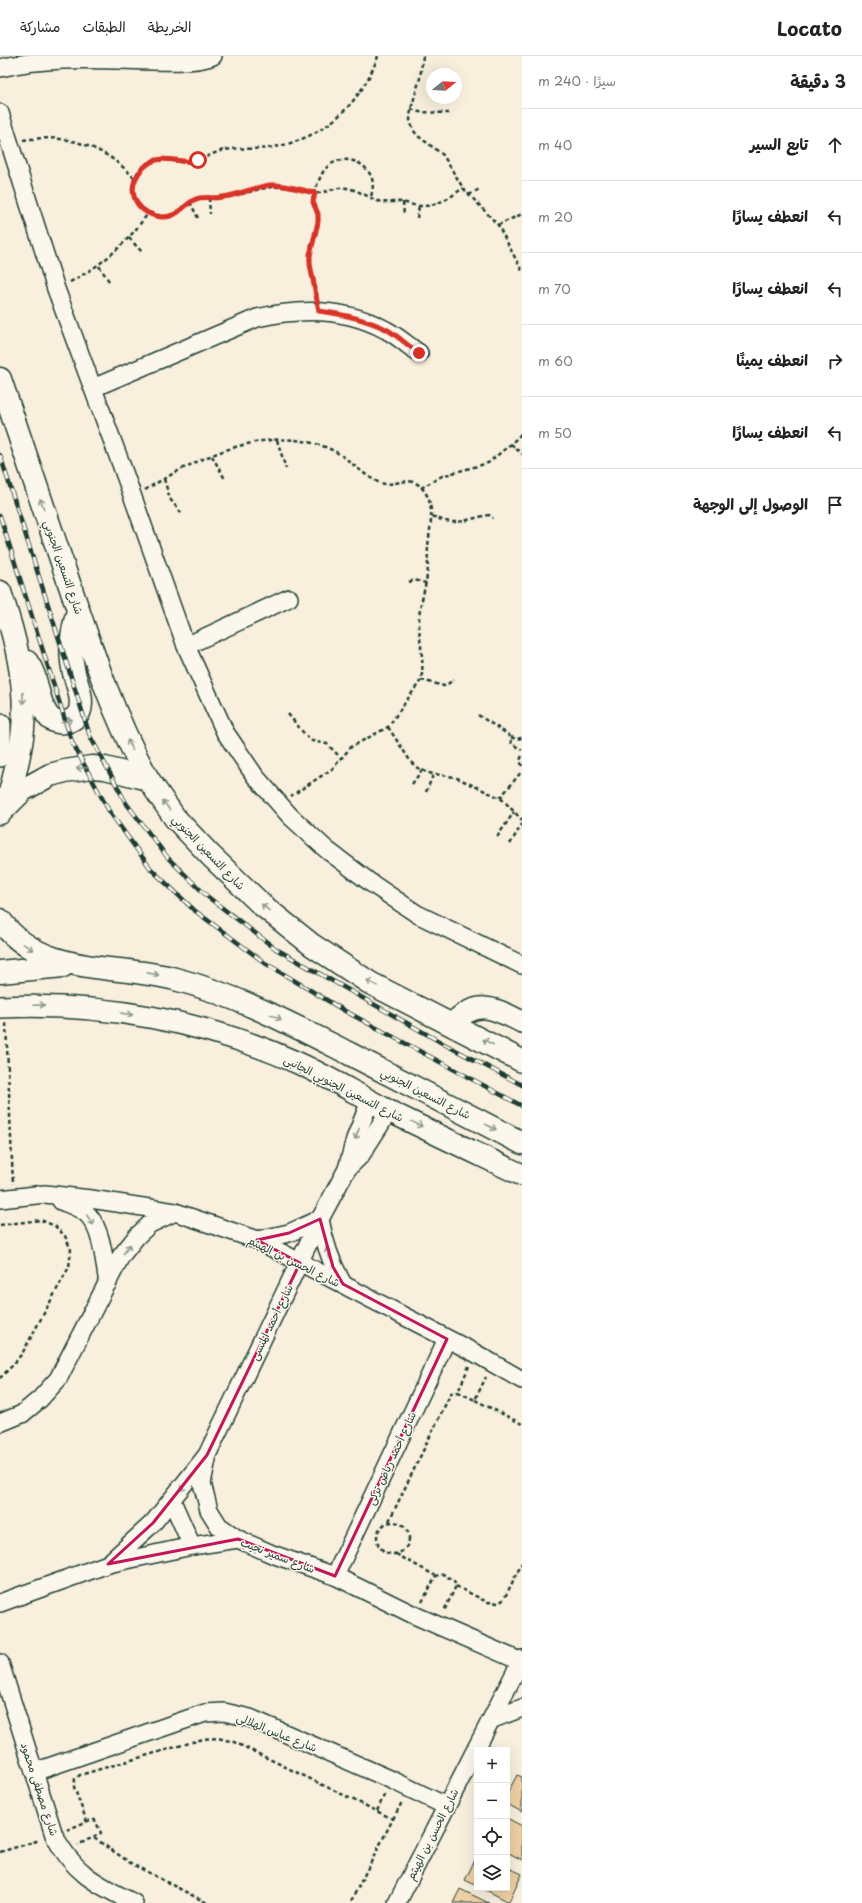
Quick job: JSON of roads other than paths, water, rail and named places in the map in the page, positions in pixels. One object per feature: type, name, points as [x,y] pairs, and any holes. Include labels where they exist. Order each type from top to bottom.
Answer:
[{"type":"main road","name":"شارع التسعين الجنوبي","points":[[0,379],[78,611],[122,728],[148,779],[176,818],[195,840],[238,882],[286,925],[339,964],[370,983],[522,1061]]},
{"type":"main road","points":[[0,592],[17,651],[22,678],[24,704],[23,730],[4,808]]},
{"type":"main road","points":[[17,651],[24,658],[33,672],[43,707],[49,718],[59,723],[71,721],[80,712],[81,700],[71,654],[71,639],[78,611]]},
{"type":"main road","points":[[4,808],[36,782],[50,775],[78,768],[106,768],[148,779]]},
{"type":"main road","name":"شارع التسعين الجنوبي","points":[[0,920],[10,932],[33,951],[51,959],[80,965],[169,978],[227,995],[318,1038],[522,1143]]},
{"type":"main road","points":[[0,972],[80,965]]},
{"type":"street","points":[[0,68],[56,59],[81,58],[186,61],[212,56]]},
{"type":"street","points":[[0,113],[56,289],[186,646],[225,732],[255,776],[279,804],[327,850],[371,883],[417,914],[522,965]]},
{"type":"street","points":[[93,388],[257,318],[278,313],[319,311],[342,314],[387,330],[419,353]]},
{"type":"street","points":[[186,646],[289,598]]},
{"type":"street","points":[[0,724],[0,756]]},
{"type":"street","name":"شارع التسعين الجنوبي الجانبى","points":[[3,1007],[44,1005],[89,1008],[149,1017],[204,1030],[253,1045],[298,1063],[389,1111],[522,1175]]},
{"type":"street","points":[[452,1024],[460,1016],[470,1010],[481,1008],[495,1008],[522,1022]]},
{"type":"street","name":"شارع أحمد المنسى","points":[[108,1564],[153,1523],[207,1455],[300,1263],[320,1218],[347,1169],[355,1139],[370,1101]]},
{"type":"street","name":"شارع أحمد المنسى","points":[[347,1169],[361,1155],[389,1111]]},
{"type":"street","points":[[45,1194],[78,1208],[89,1216],[96,1229],[108,1283]]},
{"type":"street","name":"شارع الحسن بن الهيثم","points":[[7,1198],[45,1194],[91,1199],[175,1212],[257,1240],[493,1362],[522,1380]]},
{"type":"street","points":[[0,1423],[22,1414],[40,1399],[58,1379],[121,1256],[137,1236],[150,1224],[175,1212]]},
{"type":"street","points":[[257,1240],[289,1233],[320,1218],[323,1236],[333,1267],[343,1284]]},
{"type":"street","name":"شارع أحمد رياض تركى","points":[[335,1576],[447,1339]]},
{"type":"street","name":"شارع أحمد المنسى","points":[[207,1455],[202,1483],[209,1510],[219,1526],[238,1539]]},
{"type":"street","points":[[172,1501],[192,1546]]},
{"type":"street","name":"شارع سمير نجيب","points":[[0,1602],[108,1564],[192,1546],[238,1539],[272,1554],[335,1576],[414,1614],[522,1661]]},
{"type":"street","name":"شارع الحسن بن الهيثم","points":[[397,1903],[522,1661]]},
{"type":"street","name":"شارع مصطفى محمود","points":[[0,1663],[54,1835],[63,1852],[78,1870],[98,1884],[134,1903]]},
{"type":"street","points":[[493,1718],[522,1708]]},
{"type":"street","name":"شارع عباس الهلالى","points":[[34,1772],[205,1713],[224,1712],[250,1718],[392,1780],[446,1806]]},
{"type":"railway","points":[[0,455],[90,736],[126,803],[168,858],[208,897],[276,949],[444,1044],[522,1085]]},
{"type":"railway","points":[[0,516],[72,742],[109,811],[151,869],[194,910],[265,963],[345,1011],[522,1106]]}]
